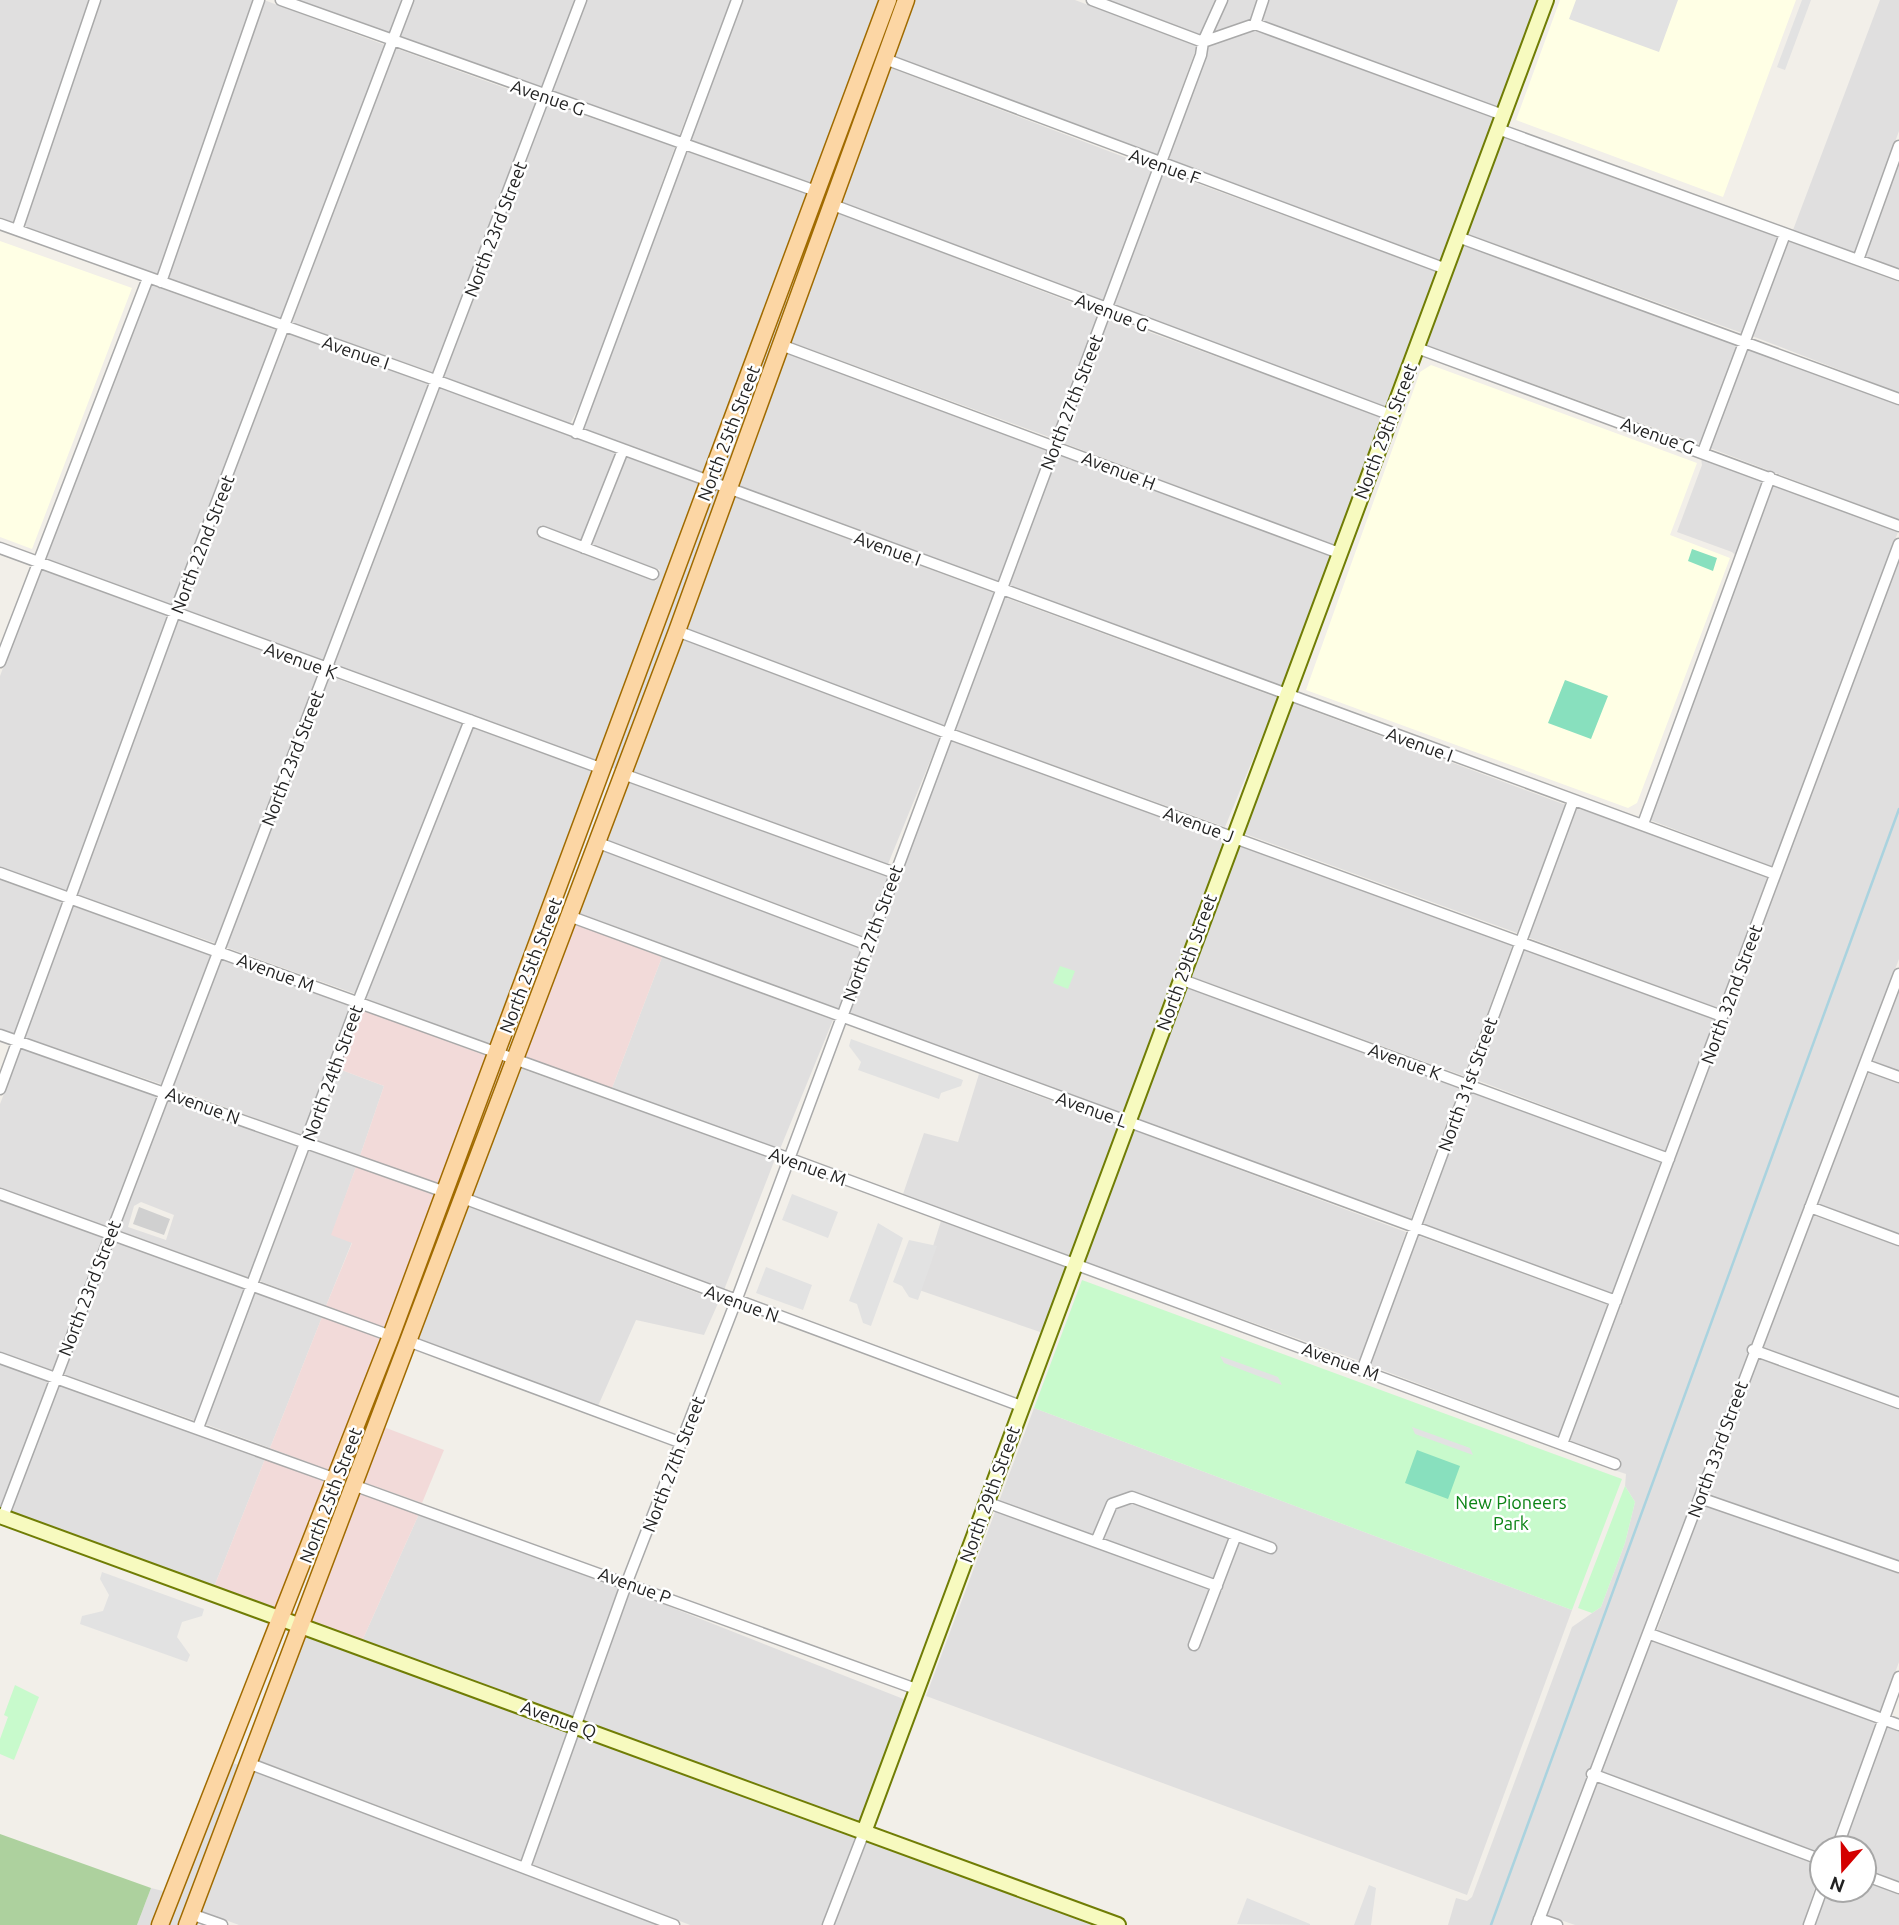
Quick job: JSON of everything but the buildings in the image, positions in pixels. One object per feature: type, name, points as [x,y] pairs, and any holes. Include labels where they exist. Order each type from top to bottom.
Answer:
[{"type":"main road","name":"North 25th Street","points":[[160,1925],[391,1336],[888,0]]},
{"type":"main road","points":[[885,59],[884,43],[899,0]]},
{"type":"main road","name":"North 25th Street","points":[[189,1919],[677,631],[906,0]]},
{"type":"main road","points":[[792,316],[791,302],[823,212],[824,201],[816,191]]},
{"type":"main road","points":[[577,894],[575,877],[608,791],[603,769]]},
{"type":"main road","points":[[363,1457],[361,1440],[396,1345],[391,1336]]},
{"type":"street","points":[[17,230],[95,0]]},
{"type":"street","points":[[161,282],[259,0]]},
{"type":"street","name":"Avenue G","points":[[281,0],[816,191]]},
{"type":"street","name":"North 22nd Street","points":[[0,1089],[175,612],[408,0]]},
{"type":"street","name":"North 23rd Street","points":[[2,1516],[438,381],[581,0]]},
{"type":"street","points":[[576,433],[737,0]]},
{"type":"street","points":[[1091,0],[1203,42],[1255,24],[1785,234],[1899,275]]},
{"type":"street","name":"North 27th Street","points":[[525,1867],[627,1582],[736,1301],[1201,55],[1203,42],[1222,0]]},
{"type":"street","points":[[1255,24],[1263,0]]},
{"type":"street","name":"North 29th Street","points":[[828,1925],[1546,0]]},
{"type":"street","name":"Avenue F","points":[[885,59],[1446,269]]},
{"type":"street","points":[[1858,260],[1899,146]]},
{"type":"street","name":"Avenue G","points":[[833,205],[1106,310],[1391,415]]},
{"type":"street","name":"Avenue I","points":[[0,223],[438,381],[1775,874]]},
{"type":"street","points":[[1703,452],[1785,234]]},
{"type":"street","points":[[1458,237],[1745,340],[1899,399]]},
{"type":"street","points":[[0,662],[148,278]]},
{"type":"street","name":"Avenue H","points":[[781,345],[1339,553]]},
{"type":"street","name":"Avenue G","points":[[1416,348],[1899,526]]},
{"type":"street","points":[[584,548],[623,450]]},
{"type":"street","points":[[1643,824],[1770,477]]},
{"type":"street","points":[[543,532],[653,574]]},
{"type":"street","name":"North 32nd Street","points":[[1562,1444],[1899,544]]},
{"type":"street","name":"Avenue K","points":[[0,548],[603,769]]},
{"type":"street","name":"Avenue J","points":[[677,631],[947,733],[1722,1016]]},
{"type":"street","name":"North 24th Street","points":[[198,1428],[358,1002],[470,720]]},
{"type":"street","points":[[622,774],[895,873]]},
{"type":"street","name":"North 31st Street","points":[[1363,1368],[1573,801]]},
{"type":"street","points":[[596,842],[868,944]]},
{"type":"street","name":"Avenue M","points":[[0,873],[1363,1368],[1615,1464]]},
{"type":"street","name":"Avenue L","points":[[569,916],[1616,1301]]},
{"type":"street","name":"North 33rd Street","points":[[1538,1922],[1592,1774],[1650,1634],[1753,1350],[1866,1065],[1899,974]]},
{"type":"street","name":"Avenue K","points":[[1180,979],[1669,1159]]},
{"type":"street","name":"Avenue N","points":[[0,1035],[445,1192]]},
{"type":"street","points":[[1866,1065],[1899,1077]]},
{"type":"street","points":[[0,1194],[391,1336]]},
{"type":"street","name":"Avenue N","points":[[463,1198],[1021,1406]]},
{"type":"street","points":[[1810,1207],[1899,1240]]},
{"type":"street","points":[[408,1341],[681,1443]]},
{"type":"street","points":[[1753,1350],[1899,1403]]},
{"type":"street","points":[[0,1358],[336,1479]]},
{"type":"street","name":"Avenue P","points":[[353,1485],[627,1582],[916,1689]]},
{"type":"street","points":[[1096,1542],[1112,1504],[1132,1497],[1270,1548]]},
{"type":"street","points":[[1700,1498],[1899,1567]]},
{"type":"street","points":[[986,1502],[1217,1586]]},
{"type":"street","name":"Avenue Q","points":[[2,1516],[1118,1925]]},
{"type":"street","points":[[1194,1645],[1236,1535]]},
{"type":"street","points":[[1650,1634],[1899,1725]]},
{"type":"street","points":[[1842,1834],[1899,1677]]},
{"type":"street","points":[[248,1763],[674,1925]]},
{"type":"street","points":[[1592,1774],[1808,1855]]},
{"type":"street","points":[[1878,1880],[1899,1888]]},
{"type":"street","points":[[1809,1925],[1817,1904]]},
{"type":"street","points":[[189,1919],[222,1925]]},
{"type":"street","points":[[1538,1922],[1557,1925]]},
{"type":"shaded area","points":[[0,0],[90,0],[14,223],[0,217]]},
{"type":"shaded area","points":[[101,0],[253,0],[158,275],[24,226]]},
{"type":"shaded area","points":[[264,0],[385,45],[282,320],[168,278]]},
{"type":"shaded area","points":[[298,0],[402,0],[389,34]]},
{"type":"shaded area","points":[[414,0],[575,0],[542,89],[399,37]]},
{"type":"shaded area","points":[[587,0],[731,0],[679,136],[552,92]]},
{"type":"shaded area","points":[[742,0],[882,0],[813,183],[689,140]]},
{"type":"shaded area","points":[[912,0],[1075,0],[1197,46],[1157,157],[892,56]]},
{"type":"shaded area","points":[[1108,0],[1217,0],[1200,35]]},
{"type":"shaded area","points":[[1228,0],[1258,0],[1251,19],[1212,35]]},
{"type":"shaded area","points":[[1269,0],[1540,0],[1500,108],[1261,20]]},
{"type":"shaded area","points":[[1560,0],[1796,0],[1723,197],[1516,120]]},
{"type":"shaded area","points":[[1576,0],[1678,0],[1659,52],[1569,19]]},
{"type":"shaded area","points":[[1802,0],[1811,0],[1785,70],[1777,67]]},
{"type":"shaded area","points":[[1880,0],[1899,0],[1899,131],[1855,253],[1793,230]]},
{"type":"shaded area","points":[[1254,30],[1496,119],[1443,262],[1167,160],[1207,47]]},
{"type":"shaded area","points":[[395,48],[538,100],[435,373],[292,323]]},
{"type":"shaded area","points":[[888,67],[1153,168],[1103,302],[840,201]]},
{"type":"shaded area","points":[[548,103],[675,147],[583,399],[570,424],[444,377]]},
{"type":"shaded area","points":[[1501,137],[1778,237],[1742,333],[1465,233]]},
{"type":"shaded area","points":[[685,151],[809,194],[706,474],[583,429]]},
{"type":"shaded area","points":[[1899,161],[1899,269],[1865,257]]},
{"type":"shaded area","points":[[1163,171],[1439,272],[1388,407],[1113,306]]},
{"type":"shaded area","points":[[818,203],[786,300],[786,315],[725,481],[716,478]]},
{"type":"shaded area","points":[[836,212],[1099,313],[1052,438],[788,341]]},
{"type":"shaded area","points":[[0,241],[132,288],[32,549],[0,537]]},
{"type":"shaded area","points":[[1788,241],[1899,282],[1899,393],[1752,336]]},
{"type":"shaded area","points":[[1461,244],[1738,344],[1701,445],[1424,344]]},
{"type":"shaded area","points":[[151,285],[278,331],[172,605],[44,558]]},
{"type":"shaded area","points":[[1108,317],[1384,418],[1336,546],[1061,442]]},
{"type":"shaded area","points":[[288,334],[430,384],[323,662],[182,608]]},
{"type":"shaded area","points":[[1748,347],[1899,405],[1899,520],[1710,448]]},
{"type":"shaded area","points":[[784,352],[1048,449],[998,582],[735,485]]},
{"type":"shaded area","points":[[1431,365],[1697,463],[1670,535],[1730,558],[1637,803],[1628,808],[1306,690],[1420,372]]},
{"type":"shaded area","points":[[440,388],[616,453],[581,540],[541,525],[537,536],[656,581],[660,570],[591,544],[626,457],[702,485],[601,762],[333,665]]},
{"type":"shaded area","points":[[1057,453],[1332,557],[1282,687],[1008,586]]},
{"type":"shaded area","points":[[1701,458],[1763,481],[1736,556],[1732,552],[1677,532],[1702,465]]},
{"type":"shaded area","points":[[1773,484],[1898,532],[1773,867],[1650,820]]},
{"type":"shaded area","points":[[712,489],[721,492],[618,770],[610,767]]},
{"type":"shaded area","points":[[731,496],[994,593],[944,726],[683,627]]},
{"type":"shaded area","points":[[1899,558],[1899,959],[1531,1925],[1448,1925],[1456,1898],[1467,1901],[1472,1897],[1572,1627],[1601,1607],[1625,1543],[1635,1502],[1625,1486],[1626,1474],[1617,1471],[1621,1460],[1569,1440]]},
{"type":"shaded area","points":[[40,569],[168,616],[66,891],[0,867],[0,676]]},
{"type":"shaded area","points":[[1004,597],[1278,698],[1225,827],[954,729]]},
{"type":"shaded area","points":[[178,619],[319,673],[215,943],[76,895]]},
{"type":"shaded area","points":[[679,638],[940,737],[888,864],[629,770]]},
{"type":"shaded area","points":[[329,676],[463,724],[356,994],[225,947]]},
{"type":"shaded area","points":[[1289,702],[1566,805],[1517,933],[1240,832]]},
{"type":"shaded area","points":[[473,727],[597,773],[494,1046],[365,998]]},
{"type":"shaded area","points":[[950,740],[1226,841],[1124,1115],[848,1014]]},
{"type":"shaded area","points":[[625,781],[888,877],[865,937],[603,838]]},
{"type":"shaded area","points":[[1576,808],[1641,829],[1768,878],[1720,1009],[1527,937]]},
{"type":"shaded area","points":[[1236,844],[1513,944],[1464,1076],[1187,975]]},
{"type":"shaded area","points":[[599,849],[861,948],[838,1010],[576,912]]},
{"type":"shaded area","points":[[0,880],[62,902],[15,1034],[0,1029]]},
{"type":"shaded area","points":[[72,906],[211,954],[161,1084],[25,1038]]},
{"type":"shaded area","points":[[572,923],[662,957],[612,1088],[522,1056]]},
{"type":"shaded area","points":[[1523,948],[1715,1020],[1666,1152],[1474,1079]]},
{"type":"shaded area","points":[[662,957],[833,1020],[780,1149],[612,1088]]},
{"type":"shaded area","points":[[221,958],[351,1005],[303,1136],[171,1087]]},
{"type":"shaded area","points":[[1183,986],[1460,1087],[1410,1221],[1134,1118]]},
{"type":"shaded area","points":[[1899,989],[1899,1071],[1873,1061]]},
{"type":"shaded area","points":[[361,1009],[490,1057],[442,1185],[360,1156],[384,1086],[339,1069]]},
{"type":"shaded area","points":[[851,1039],[963,1080],[961,1086],[941,1093],[939,1099],[858,1070],[861,1062],[849,1046]]},
{"type":"shaded area","points":[[21,1049],[157,1095],[107,1227],[0,1188],[0,1104]]},
{"type":"shaded area","points":[[499,1061],[508,1064],[400,1342],[396,1335]]},
{"type":"shaded area","points":[[519,1068],[775,1159],[724,1290],[470,1195]]},
{"type":"shaded area","points":[[339,1069],[384,1086],[360,1156],[313,1139]]},
{"type":"shaded area","points":[[1869,1072],[1899,1083],[1899,1234],[1817,1204]]},
{"type":"shaded area","points":[[979,1074],[1120,1126],[1071,1257],[903,1194],[924,1133],[958,1142]]},
{"type":"shaded area","points":[[1470,1090],[1662,1163],[1613,1294],[1420,1224]]},
{"type":"shaded area","points":[[167,1098],[299,1147],[250,1278],[117,1230]],"holes":[[[141,1202],[174,1215],[166,1240],[128,1227],[134,1206]]]},
{"type":"shaded area","points":[[1130,1129],[1406,1232],[1360,1361],[1081,1261]]},
{"type":"shaded area","points":[[309,1150],[356,1167],[332,1234],[352,1242],[326,1306],[260,1281]]},
{"type":"shaded area","points":[[356,1167],[438,1196],[388,1329],[326,1306],[352,1243],[331,1235]]},
{"type":"shaded area","points":[[792,1194],[838,1212],[828,1238],[782,1220]]},
{"type":"shaded area","points":[[0,1200],[103,1237],[53,1371],[0,1352]]},
{"type":"shaded area","points":[[466,1206],[719,1301],[704,1335],[636,1320],[598,1406],[415,1338]]},
{"type":"shaded area","points":[[139,1207],[170,1219],[164,1235],[133,1224]]},
{"type":"shaded area","points":[[1812,1215],[1899,1246],[1899,1397],[1760,1347]]},
{"type":"shaded area","points":[[941,1221],[1067,1268],[1043,1333],[919,1290]]},
{"type":"shaded area","points":[[878,1223],[903,1238],[871,1326],[863,1323],[857,1304],[849,1301]]},
{"type":"shaded area","points":[[1416,1235],[1609,1305],[1560,1437],[1369,1365]]},
{"type":"shaded area","points":[[909,1240],[937,1246],[918,1300],[909,1297],[902,1286],[893,1282]]},
{"type":"shaded area","points":[[112,1241],[246,1289],[196,1421],[63,1374]]},
{"type":"shaded area","points":[[766,1267],[812,1285],[803,1310],[756,1293]]},
{"type":"shaded area","points":[[255,1292],[322,1317],[270,1448],[205,1424]]},
{"type":"shaded area","points":[[322,1317],[384,1340],[333,1472],[270,1448]]},
{"type":"shaded area","points":[[1220,1356],[1278,1377],[1282,1385],[1224,1363]]},
{"type":"shaded area","points":[[1756,1358],[1899,1410],[1899,1561],[1707,1494]]},
{"type":"shaded area","points":[[0,1364],[49,1382],[1,1510],[0,1510]]},
{"type":"shaded area","points":[[58,1385],[265,1459],[214,1587],[10,1513]]},
{"type":"shaded area","points":[[1034,1408],[1572,1610],[1467,1895],[926,1696]]},
{"type":"shaded area","points":[[381,1426],[444,1450],[422,1503],[360,1481]]},
{"type":"shaded area","points":[[1412,1427],[1470,1448],[1473,1455],[1415,1434]]},
{"type":"shaded area","points":[[265,1459],[329,1483],[279,1611],[214,1587]]},
{"type":"shaded area","points":[[356,1492],[419,1514],[362,1641],[308,1622]]},
{"type":"shaded area","points":[[1703,1505],[1899,1573],[1899,1662],[1881,1712],[1657,1630]]},
{"type":"shaded area","points":[[419,1514],[620,1587],[573,1718],[362,1641]]},
{"type":"shaded area","points":[[102,1572],[204,1609],[202,1616],[182,1622],[177,1637],[190,1655],[187,1662],[80,1624],[82,1616],[103,1611],[109,1595],[100,1579]]},
{"type":"shaded area","points":[[630,1591],[906,1700],[861,1824],[582,1721]]},
{"type":"shaded area","points":[[303,1634],[569,1729],[522,1860],[255,1759]]},
{"type":"shaded area","points":[[1652,1641],[1877,1723],[1836,1834],[1808,1834],[1808,1849],[1599,1771]]},
{"type":"shaded area","points":[[1887,1727],[1899,1731],[1899,1882],[1878,1874],[1878,1834],[1848,1834]]},
{"type":"shaded area","points":[[579,1732],[857,1835],[823,1925],[690,1925],[532,1864]]},
{"type":"shaded area","points":[[230,1762],[241,1766],[182,1925],[165,1925],[177,1896],[180,1896]]},
{"type":"shaded area","points":[[251,1770],[658,1925],[239,1925],[198,1910]]},
{"type":"shaded area","points":[[1595,1782],[1808,1861],[1810,1904],[1803,1925],[1575,1925],[1546,1915]]},
{"type":"shaded area","points":[[866,1839],[1101,1925],[834,1925]]},
{"type":"shaded area","points":[[1369,1885],[1376,1888],[1371,1925],[1354,1925]]},
{"type":"shaded area","points":[[1878,1886],[1899,1894],[1899,1925],[1815,1925],[1822,1904],[1878,1904]]},
{"type":"shaded area","points":[[151,1888],[167,1892],[154,1925],[137,1925]]},
{"type":"shaded area","points":[[1247,1898],[1310,1924],[1310,1925],[1237,1924]]},
{"type":"green space","points":[[1692,549],[1717,558],[1713,571],[1688,561]]},
{"type":"green space","points":[[1565,680],[1608,696],[1591,739],[1548,723]]},
{"type":"green space","points":[[1060,966],[1075,971],[1068,989],[1053,983]]},
{"type":"green space","name":"New Pioneers Park","points":[[1082,1280],[1622,1479],[1572,1610],[1034,1408]]},
{"type":"green space","points":[[1417,1450],[1460,1466],[1448,1499],[1405,1483]]},
{"type":"green space","points":[[1625,1486],[1635,1502],[1625,1543],[1601,1607],[1592,1613],[1578,1608]]},
{"type":"green space","points":[[15,1685],[39,1697],[14,1760],[0,1754],[0,1739],[8,1717],[4,1715]]},
{"type":"green space","points":[[0,1834],[151,1888],[137,1925],[0,1925]]},
{"type":"waterway","points":[[1491,1925],[1899,809]]}]
